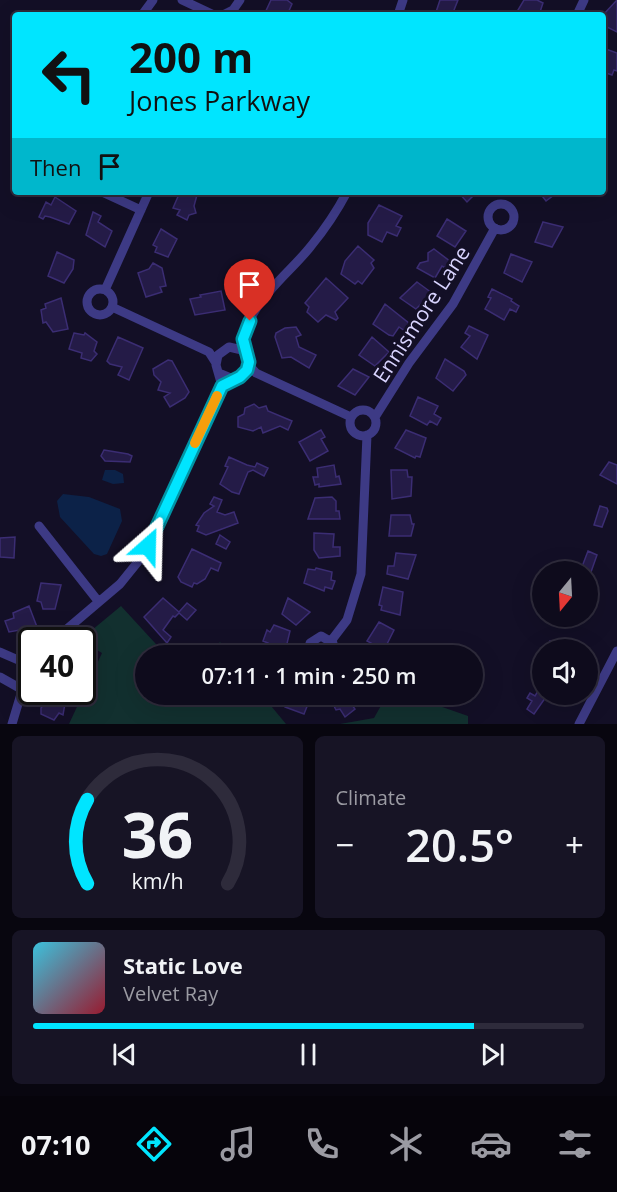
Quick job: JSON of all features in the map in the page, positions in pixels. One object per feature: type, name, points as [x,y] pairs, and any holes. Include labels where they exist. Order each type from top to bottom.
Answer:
[{"type":"street","points":[[182,0],[208,12]]},
{"type":"street","points":[[108,195],[141,210]]},
{"type":"street","points":[[105,290],[148,195]]},
{"type":"street","points":[[112,307],[209,352],[234,347],[243,339],[262,300],[311,247],[338,210],[346,195]]},
{"type":"street","name":"Ennismore Lane","points":[[375,417],[409,363],[453,304],[495,228]]},
{"type":"street","points":[[96,289],[105,290],[111,295],[112,307],[101,315],[92,313],[87,306],[89,293],[96,289]]},
{"type":"street","points":[[243,339],[244,352],[249,365],[256,373],[351,417]]},
{"type":"street","points":[[234,347],[244,352]]},
{"type":"street","points":[[216,363],[222,351]]},
{"type":"street","points":[[69,627],[127,578],[148,546],[222,386],[221,375],[209,352]]},
{"type":"street","points":[[244,374],[249,365]]},
{"type":"street","points":[[222,386],[244,374],[256,373]]},
{"type":"street","points":[[221,375],[232,379]]},
{"type":"street","points":[[363,410],[371,412],[375,417],[375,429],[368,435],[361,436],[354,432],[350,425],[351,417],[363,410]]},
{"type":"street","points":[[331,641],[349,614],[361,574],[368,435]]},
{"type":"street","points":[[39,526],[98,601]]},
{"type":"street","points":[[309,645],[321,636],[331,641],[333,645]]},
{"type":"street","points":[[579,724],[617,651]]},
{"type":"street","points":[[0,652],[18,660]]},
{"type":"street","points":[[0,677],[18,687]]},
{"type":"street","points":[[12,724],[18,705]]},
{"type":"green space","points":[[121,606],[157,645],[135,645],[135,705],[270,705],[286,724],[69,724],[78,705],[96,705],[96,666],[102,653],[96,649],[96,627]]},
{"type":"green space","points":[[381,705],[437,705],[468,716],[468,724],[340,724],[374,718]]},
{"type":"water","points":[[105,470],[115,470],[123,474],[124,483],[113,484],[102,480]]},
{"type":"water","points":[[63,494],[89,497],[120,509],[122,521],[107,554],[101,556],[94,554],[60,517],[57,501]]},
{"type":"building","points":[[271,0],[287,0],[292,4],[288,12],[265,12]]},
{"type":"building","points":[[440,0],[458,0],[453,12],[436,12]]},
{"type":"building","points":[[524,0],[537,0],[543,3],[540,12],[517,12]]},
{"type":"building","points":[[617,0],[617,32],[606,26],[606,12]]},
{"type":"building","points":[[606,49],[617,53],[617,71],[614,70],[612,75],[606,73]]},
{"type":"building","points":[[179,195],[197,195],[194,206],[196,213],[189,215],[187,220],[177,215],[180,210],[173,208]]},
{"type":"building","points":[[461,195],[473,196],[467,202]]},
{"type":"building","points":[[541,195],[554,195],[546,201]]},
{"type":"building","points":[[55,197],[76,211],[69,224],[50,217],[45,216],[43,219],[39,217],[46,202],[51,205]]},
{"type":"building","points":[[379,205],[402,216],[396,226],[401,228],[397,236],[387,232],[382,242],[368,235],[368,223]]},
{"type":"building","points":[[93,212],[101,216],[98,222],[112,231],[105,247],[86,235]]},
{"type":"building","points":[[447,219],[466,231],[455,247],[437,236]]},
{"type":"building","points":[[543,222],[563,227],[552,247],[535,242]]},
{"type":"building","points":[[161,229],[177,239],[168,257],[155,252],[157,247],[153,245]]},
{"type":"building","points":[[358,246],[374,260],[371,263],[374,268],[362,284],[358,281],[355,284],[341,274],[345,261]]},
{"type":"building","points":[[434,249],[451,262],[447,269],[442,266],[435,278],[417,268],[420,263],[428,261],[428,253]]},
{"type":"building","points":[[57,252],[74,260],[73,269],[64,283],[48,276]]},
{"type":"building","points":[[511,254],[532,262],[522,282],[504,273]]},
{"type":"building","points":[[153,263],[162,268],[166,286],[160,287],[162,292],[146,297],[138,273],[149,269]]},
{"type":"building","points":[[326,278],[348,298],[335,312],[338,318],[336,320],[326,315],[318,322],[307,312],[309,307],[305,303]]},
{"type":"building","points":[[417,282],[432,293],[416,309],[400,298]]},
{"type":"building","points":[[492,289],[512,299],[511,301],[519,306],[516,312],[510,309],[504,320],[485,309],[491,298],[488,297]]},
{"type":"building","points":[[221,291],[225,310],[195,315],[190,299]]},
{"type":"building","points":[[61,298],[68,329],[53,332],[46,322],[43,323],[41,310],[46,308],[45,304]]},
{"type":"building","points":[[385,304],[410,324],[405,331],[399,327],[393,336],[373,324]]},
{"type":"building","points":[[469,326],[488,335],[477,359],[461,347],[470,336],[465,333]]},
{"type":"building","points":[[296,327],[301,335],[296,337],[299,347],[316,355],[309,368],[291,357],[282,358],[275,337],[276,333],[285,328]]},
{"type":"building","points":[[74,333],[84,335],[85,333],[97,342],[94,351],[97,354],[91,361],[81,358],[82,353],[69,349]]},
{"type":"building","points":[[118,337],[143,348],[129,380],[118,375],[122,367],[107,361]]},
{"type":"building","points":[[372,337],[389,352],[375,366],[359,355]]},
{"type":"building","points":[[445,359],[464,371],[466,375],[453,391],[436,378]]},
{"type":"building","points":[[168,360],[172,361],[189,392],[185,398],[170,407],[164,397],[170,393],[158,390],[161,382],[154,375],[153,369]]},
{"type":"building","points":[[353,369],[369,377],[355,395],[338,386]]},
{"type":"building","points":[[418,397],[438,406],[434,414],[441,418],[437,425],[430,421],[427,425],[410,416]]},
{"type":"building","points":[[254,404],[259,408],[266,406],[268,411],[292,421],[288,430],[280,426],[263,433],[261,427],[253,431],[238,427],[238,417],[244,414],[245,408]]},
{"type":"building","points":[[321,430],[325,437],[321,439],[328,451],[310,461],[299,442]]},
{"type":"building","points":[[406,430],[426,438],[420,457],[415,458],[395,448]]},
{"type":"building","points":[[104,450],[128,454],[132,456],[130,462],[105,461],[101,456]]},
{"type":"building","points":[[229,457],[247,465],[255,467],[257,463],[268,468],[264,476],[253,470],[248,472],[239,494],[220,484],[228,467],[225,466]]},
{"type":"building","points":[[609,462],[617,465],[617,484],[600,475]]},
{"type":"building","points":[[334,465],[336,477],[339,476],[341,484],[319,487],[319,484],[315,485],[313,477],[318,477],[317,468]]},
{"type":"building","points":[[391,470],[407,470],[408,477],[412,477],[411,496],[392,499]]},
{"type":"building","points":[[214,497],[222,500],[217,512],[225,515],[234,512],[238,523],[206,535],[197,531],[199,526],[196,525],[204,513],[214,506],[210,504]]},
{"type":"building","points":[[332,497],[336,501],[336,511],[339,511],[340,519],[308,519],[315,498]]},
{"type":"building","points":[[600,506],[607,508],[608,511],[602,527],[594,525]]},
{"type":"building","points":[[391,515],[410,515],[412,524],[414,524],[411,536],[389,536]]},
{"type":"building","points":[[314,533],[334,534],[333,547],[340,547],[340,556],[319,558],[314,550]]},
{"type":"building","points":[[220,535],[230,542],[226,549],[216,544]]},
{"type":"building","points":[[15,537],[14,558],[0,557],[0,538]]},
{"type":"building","points":[[192,549],[221,563],[218,571],[211,568],[205,579],[197,584],[194,583],[192,587],[181,582],[178,577]]},
{"type":"building","points":[[588,551],[597,555],[595,561],[584,561]]},
{"type":"building","points":[[396,553],[416,555],[408,579],[387,574],[388,566],[394,566]]},
{"type":"building","points":[[316,568],[332,572],[331,580],[335,581],[332,589],[325,587],[324,591],[304,583],[308,569],[315,570]]},
{"type":"building","points":[[41,583],[61,585],[55,609],[43,609],[41,602],[37,601]]},
{"type":"building","points":[[383,587],[403,592],[400,615],[381,610],[382,606],[379,605]]},
{"type":"building","points":[[163,598],[179,612],[187,603],[196,610],[187,620],[179,613],[173,616],[163,630],[171,637],[167,643],[144,617]]},
{"type":"building","points":[[288,598],[310,612],[296,625],[282,614]]},
{"type":"building","points":[[29,606],[37,627],[18,627],[18,630],[9,632],[5,621],[14,618],[13,613]]},
{"type":"building","points":[[379,622],[394,630],[386,645],[375,645],[367,641]]},
{"type":"building","points":[[274,625],[290,631],[287,645],[267,645],[268,643],[263,641],[267,630],[270,632]]},
{"type":"building","points":[[530,693],[532,694],[532,701],[527,698]]},
{"type":"building","points":[[532,701],[532,705],[540,705],[534,714],[527,709]]},
{"type":"building","points":[[43,705],[65,705],[63,715],[59,713],[54,720],[41,714]]},
{"type":"building","points":[[285,705],[308,705],[304,714],[285,707]]},
{"type":"building","points":[[334,705],[352,705],[355,709],[345,717],[340,709],[336,710]]},
{"type":"slow traffic","points":[[195,443],[217,396]]},
{"type":"route","points":[[148,546],[222,386],[232,379],[237,379],[247,370],[249,362],[244,352],[243,339],[250,321]]}]
